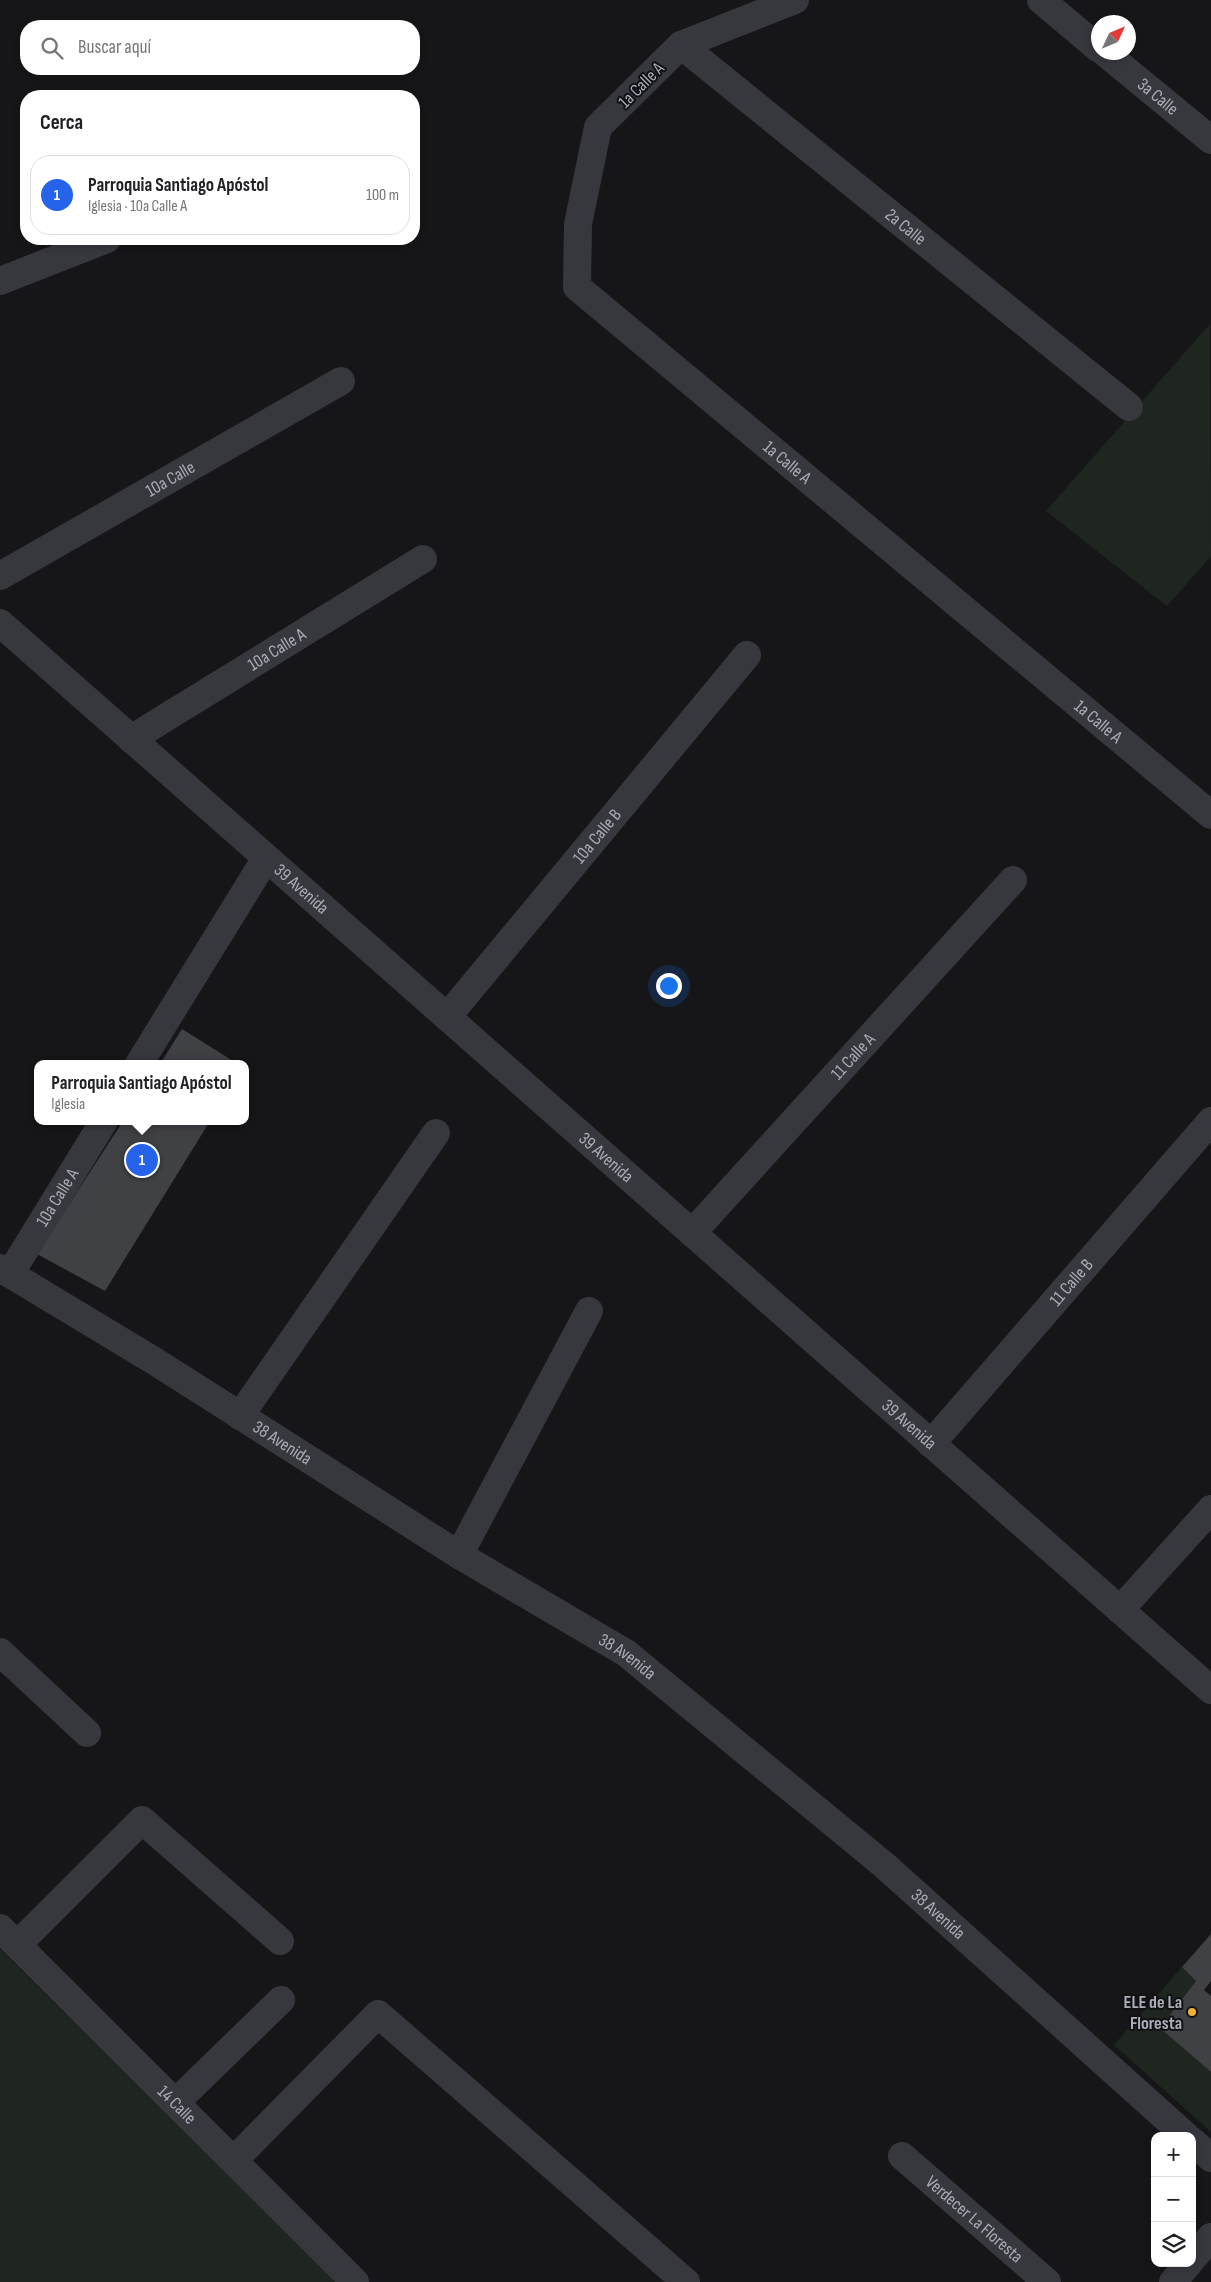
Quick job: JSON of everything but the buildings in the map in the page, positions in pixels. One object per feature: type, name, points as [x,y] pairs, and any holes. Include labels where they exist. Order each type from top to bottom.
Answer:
[{"type":"street","points":[[681,45],[795,0]]},
{"type":"street","points":[[1041,0],[1091,42]]},
{"type":"street","name":"2a Calle","points":[[681,45],[1129,407]]},
{"type":"street","name":"1a Calle A","points":[[681,45],[598,127],[578,224],[577,287],[1211,815]]},
{"type":"street","name":"3a Calle","points":[[1114,60],[1211,140]]},
{"type":"street","points":[[0,280],[91,245]]},
{"type":"street","name":"10a Calle","points":[[0,576],[341,381]]},
{"type":"street","name":"10a Calle A","points":[[131,739],[423,559]]},
{"type":"street","name":"39 Avenida","points":[[0,623],[1211,1690]]},
{"type":"street","name":"10a Calle B","points":[[447,1017],[747,655]]},
{"type":"street","points":[[141,1060],[266,858]]},
{"type":"street","name":"11 Calle A","points":[[692,1233],[1013,880]]},
{"type":"street","name":"11 Calle B","points":[[931,1444],[1211,1121]]},
{"type":"street","name":"10a Calle A","points":[[5,1271],[101,1125]]},
{"type":"street","points":[[240,1416],[436,1133]]},
{"type":"street","name":"38 Avenida","points":[[5,1271],[240,1416],[458,1555],[626,1653],[884,1865],[1182,2132]]},
{"type":"street","points":[[458,1555],[589,1311]]},
{"type":"street","points":[[1120,1610],[1211,1508]]},
{"type":"street","points":[[0,1652],[88,1733]]},
{"type":"street","points":[[9,1936],[142,1820],[280,1941]]},
{"type":"street","name":"14 Calle","points":[[9,1936],[354,2282]]},
{"type":"street","points":[[176,2102],[281,2000]]},
{"type":"street","points":[[234,2160],[378,2014],[686,2282]]},
{"type":"street","points":[[1196,2145],[1211,2158]]},
{"type":"street","name":"Verdecer La Floresta","points":[[902,2156],[1048,2282]]},
{"type":"street","points":[[1196,2254],[1211,2237]]},
{"type":"street","points":[[1173,2282],[1186,2267]]},
{"type":"shaded area","points":[[1210,324],[1211,556],[1167,606],[1046,511]]},
{"type":"shaded area","points":[[0,1949],[338,2282],[0,2282]]},
{"type":"shaded area","points":[[1182,1967],[1196,1981],[1160,2028],[1211,2072],[1211,2132],[1114,2045]]},
{"type":"place","name":"Parroquia Santiago Apóstol","points":[[142,1160]]},
{"type":"place","name":"ELE de La Floresta","points":[[1192,2012]]}]
